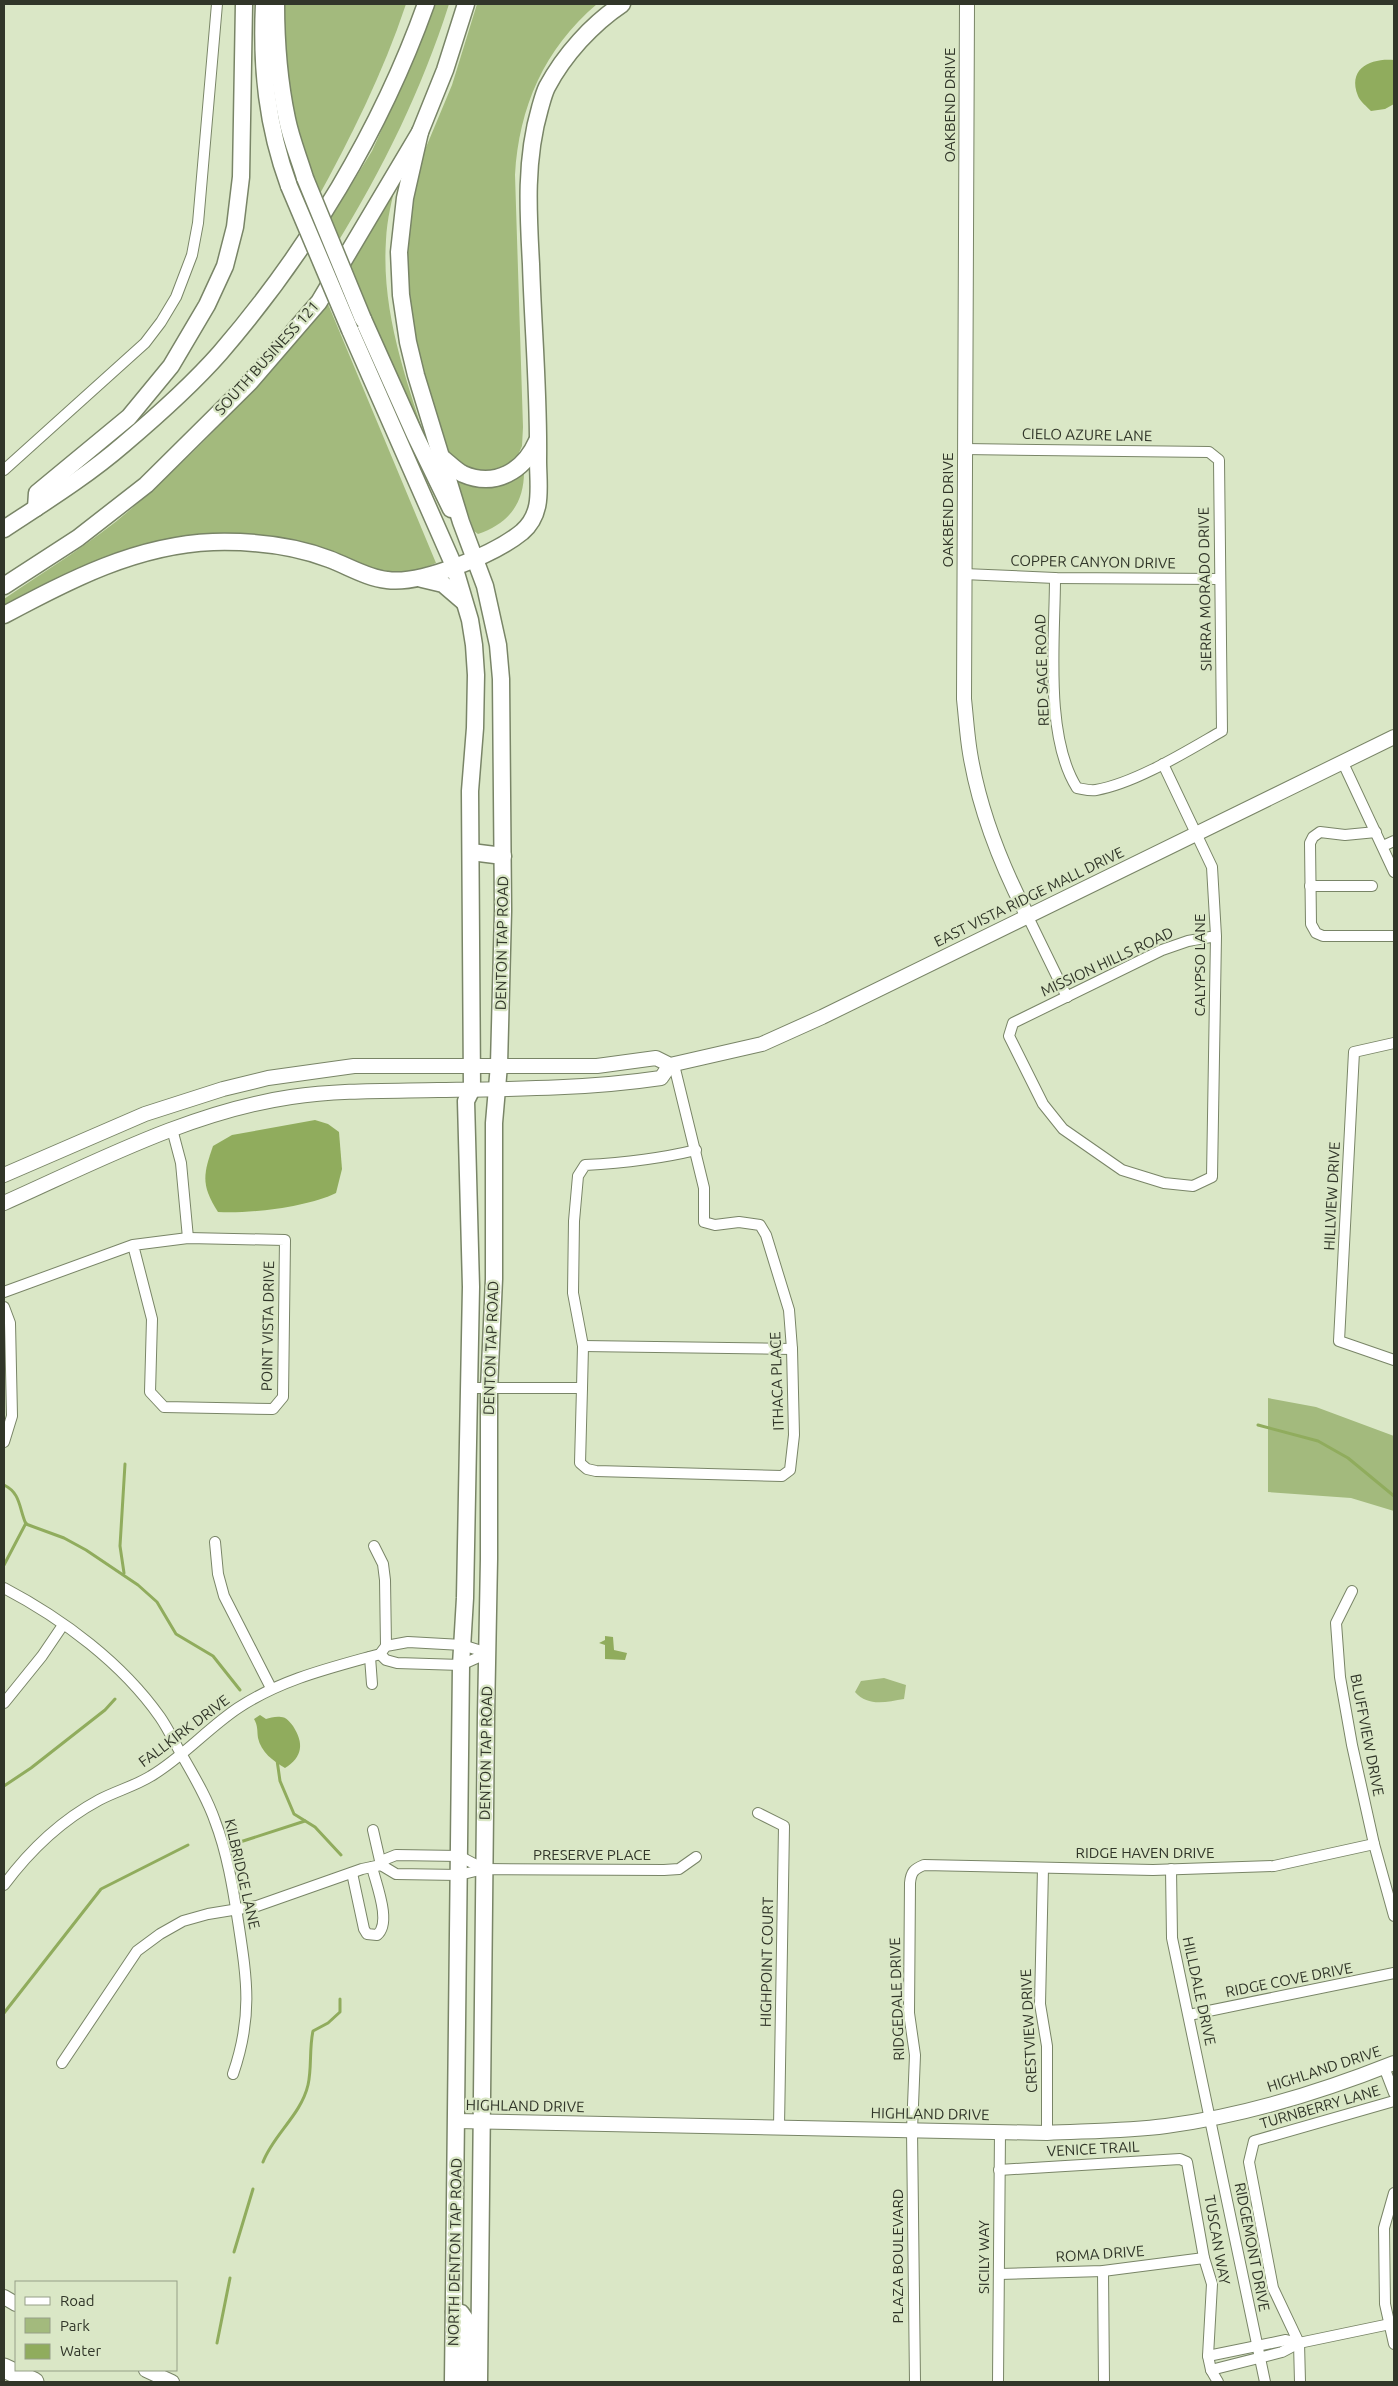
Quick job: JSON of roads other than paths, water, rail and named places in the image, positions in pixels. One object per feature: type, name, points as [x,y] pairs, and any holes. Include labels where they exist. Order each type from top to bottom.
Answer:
[{"type":"highway","points":[[4,2354],[15,2363]]},
{"type":"highway","points":[[4,2368],[34,2382]]},
{"type":"highway","points":[[24,2371],[38,2382]]},
{"type":"main road","points":[[36,508],[37,493],[129,417],[171,366],[207,305],[225,266],[235,227],[241,176],[244,4]]},
{"type":"main road","points":[[243,87],[250,73],[251,4]]},
{"type":"main road","name":"DENTON TAP ROAD","points":[[264,4],[262,39],[269,119],[280,163],[350,330],[454,566],[466,604],[474,645],[476,675],[470,791],[472,1089],[466,1102],[471,1287],[465,1598],[461,1665],[456,2121]]},
{"type":"main road","points":[[276,4],[276,37],[282,92],[287,121],[305,178],[363,319],[448,505],[462,522]]},
{"type":"main road","points":[[408,52],[403,39],[414,4]]},
{"type":"main road","points":[[4,529],[123,445],[175,398],[219,354],[265,297],[324,212],[360,151],[408,52],[426,4]]},
{"type":"main road","name":"SOUTH BUSINESS 121","points":[[4,586],[78,538],[128,500],[169,464],[250,382],[319,302],[420,132],[445,70],[466,4]]},
{"type":"main road","points":[[484,581],[495,558],[512,539],[535,519],[538,507],[538,437],[529,220],[530,152],[534,129],[546,88],[578,42],[602,18],[622,4]]},
{"type":"main road","name":"OAKBEND DRIVE","points":[[966,4],[964,699],[970,754],[998,852],[1013,889],[1028,917]]},
{"type":"main road","points":[[420,132],[404,198],[398,252],[401,295],[416,375],[462,522]]},
{"type":"main road","points":[[441,457],[463,474],[487,480],[508,474],[520,468],[531,455],[538,437]]},
{"type":"main road","name":"DENTON TAP ROAD","points":[[462,522],[484,581],[498,645],[501,679],[503,856],[499,1065],[494,1123],[494,1279],[489,1389],[482,2141]]},
{"type":"main road","points":[[4,615],[87,572],[119,560],[185,544],[248,542],[291,548],[327,558],[384,580],[402,582],[422,579],[476,559],[512,539]]},
{"type":"main road","points":[[422,579],[443,584],[466,604]]},
{"type":"main road","name":"EAST VISTA RIDGE MALL DRIVE","points":[[4,1203],[172,1129],[232,1110],[290,1098],[360,1091],[611,1085],[661,1078],[672,1065],[762,1044],[1028,917],[1394,738]]},
{"type":"main road","points":[[470,852],[503,856]]},
{"type":"main road","name":"EAST VISTA RIDGE MALL DRIVE","points":[[4,1175],[81,1140],[175,1103],[268,1078],[354,1066],[597,1066],[656,1058],[672,1065]]},
{"type":"main road","points":[[172,1129],[175,1103]]},
{"type":"main road","name":"HIGHLAND DRIVE","points":[[456,2121],[1047,2132],[1167,2126],[1257,2108],[1319,2091],[1389,2065]]},
{"type":"main road","name":"NORTH DENTON TAP ROAD","points":[[453,2382],[456,2121]]},
{"type":"main road","name":"NORTH DENTON TAP ROAD","points":[[479,2382],[482,2141]]},
{"type":"main road","points":[[456,2202],[462,2222],[463,2289],[469,2296],[480,2299]]},
{"type":"main road","points":[[454,2312],[462,2313],[468,2323],[467,2382]]},
{"type":"main road","points":[[148,2371],[172,2382]]},
{"type":"street","points":[[4,470],[133,356],[161,322],[176,297],[192,255],[198,223],[217,4]]},
{"type":"street","name":"CIELO AZURE LANE","points":[[964,449],[1209,452]]},
{"type":"street","name":"SIERRA MORADO DRIVE","points":[[1162,764],[1222,731],[1219,460],[1209,452]]},
{"type":"street","name":"COPPER CANYON DRIVE","points":[[964,574],[1055,578],[1220,579]]},
{"type":"street","name":"RED SAGE ROAD","points":[[1055,578],[1054,693],[1056,720],[1069,774],[1077,788],[1094,790],[1162,764]]},
{"type":"street","points":[[1343,763],[1394,872]]},
{"type":"street","name":"CALYPSO LANE","points":[[1013,1022],[1009,1036],[1043,1104],[1063,1129],[1122,1170],[1164,1183],[1193,1186],[1212,1177],[1216,936],[1212,867],[1198,834],[1162,764]]},
{"type":"street","points":[[1376,832],[1346,835],[1317,832],[1310,843],[1310,924],[1316,933],[1323,936],[1394,936]]},
{"type":"street","points":[[1383,846],[1394,841]]},
{"type":"street","points":[[1310,886],[1372,886]]},
{"type":"street","name":"OAKBEND DRIVE","points":[[1028,917],[1067,997]]},
{"type":"street","name":"MISSION HILLS ROAD","points":[[1013,1022],[1162,950],[1188,941],[1216,936]]},
{"type":"street","name":"HILLVIEW DRIVE","points":[[1394,1043],[1354,1052],[1339,1341],[1394,1360]]},
{"type":"street","name":"ITHACA PLACE","points":[[582,1388],[580,1463],[587,1469],[596,1471],[782,1476],[790,1470],[794,1435],[789,1310],[766,1235],[760,1225],[739,1222],[715,1225],[704,1222],[704,1188],[696,1150],[672,1065]]},
{"type":"street","points":[[4,1292],[134,1245],[188,1238],[181,1163],[172,1129]]},
{"type":"street","points":[[469,1388],[582,1388],[583,1346],[572,1294],[574,1221],[578,1176],[585,1165],[621,1164],[696,1150]]},
{"type":"street","name":"POINT VISTA DRIVE","points":[[134,1245],[152,1319],[150,1392],[164,1407],[273,1409],[283,1397],[284,1240],[188,1238]]},
{"type":"street","points":[[4,1307],[10,1323],[12,1416],[4,1442]]},
{"type":"street","points":[[583,1346],[792,1349]]},
{"type":"street","points":[[215,1542],[218,1574],[224,1596],[271,1688]]},
{"type":"street","points":[[372,1684],[379,1652],[386,1580],[383,1564],[374,1546]]},
{"type":"street","name":"KILBRIDGE LANE","points":[[4,1588],[35,1604],[63,1625],[115,1666],[139,1690],[161,1718],[202,1790],[216,1822],[236,1910],[248,1985],[240,2055],[233,2074]]},
{"type":"street","name":"BLUFFVIEW DRIVE","points":[[1352,1591],[1336,1623],[1340,1677],[1352,1745],[1374,1844],[1394,1916]]},
{"type":"street","points":[[4,1703],[42,1656],[63,1625]]},
{"type":"street","name":"FALLKIRK DRIVE","points":[[4,1885],[34,1848],[76,1814],[101,1799],[152,1776],[211,1728],[271,1688],[408,1642],[462,1644],[488,1653]]},
{"type":"street","points":[[379,1652],[386,1660],[397,1663],[461,1665],[488,1653]]},
{"type":"street","name":"HIGHPOINT COURT","points":[[758,1813],[784,1826],[779,2127]]},
{"type":"street","points":[[352,1873],[364,1929],[368,1934],[377,1935],[381,1932],[384,1918],[372,1830]]},
{"type":"street","name":"RIDGE HAVEN DRIVE","points":[[915,1868],[924,1865],[1171,1869],[1274,1866],[1374,1844]]},
{"type":"street","points":[[62,2063],[137,1951],[160,1934],[184,1921],[208,1914],[256,1906],[299,1893],[352,1873],[377,1866],[386,1859],[396,1855],[459,1856],[484,1869]]},
{"type":"street","name":"PRESERVE PLACE","points":[[484,1869],[664,1870],[680,1869],[696,1857]]},
{"type":"street","points":[[377,1866],[396,1874],[458,1875],[484,1869]]},
{"type":"street","name":"RIDGEDALE DRIVE","points":[[912,2130],[915,2055],[910,2013],[910,1883],[911,1875],[915,1868]]},
{"type":"street","name":"CRESTVIEW DRIVE","points":[[1042,1868],[1040,2004],[1047,2046],[1047,2132]]},
{"type":"street","name":"HILLDALE DRIVE","points":[[1171,1869],[1172,1938],[1211,2117]]},
{"type":"street","name":"RIDGE COVE DRIVE","points":[[1189,2015],[1394,1973]]},
{"type":"street","points":[[1389,2065],[1394,2093]]},
{"type":"street","name":"TURNBERRY LANE","points":[[1299,2343],[1273,2288],[1249,2162],[1254,2141],[1394,2102]]},
{"type":"street","name":"RIDGEMONT DRIVE","points":[[1211,2117],[1265,2382]]},
{"type":"street","name":"PLAZA BOULEVARD","points":[[912,2130],[915,2382]]},
{"type":"street","name":"SICILY WAY","points":[[998,2382],[1000,2131]]},
{"type":"street","name":"VENICE TRAIL","points":[[999,2170],[1180,2159],[1188,2162]]},
{"type":"street","name":"TUSCAN WAY","points":[[1188,2162],[1204,2258],[1212,2284],[1208,2356],[1211,2370],[1218,2382]]},
{"type":"street","points":[[1394,2193],[1384,2228],[1385,2304],[1394,2344]]},
{"type":"street","name":"ROMA DRIVE","points":[[999,2274],[1103,2271],[1204,2258]]},
{"type":"street","points":[[1103,2271],[1104,2382]]},
{"type":"street","points":[[1211,2370],[1282,2352],[1299,2343],[1390,2324]]},
{"type":"street","points":[[1208,2356],[1286,2340],[1299,2343]]},
{"type":"street","points":[[1299,2343],[1300,2382]]},
{"type":"water","points":[[1394,60],[1394,104],[1385,109],[1371,111],[1358,96],[1355,86],[1358,72],[1370,63]]},
{"type":"water","points":[[315,1120],[328,1124],[339,1132],[342,1169],[336,1193],[310,1202],[278,1209],[218,1212],[212,1203],[205,1180],[213,1146],[232,1135]]},
{"type":"water","points":[[605,1636],[613,1637],[614,1650],[627,1653],[625,1660],[605,1659],[605,1645],[599,1643],[605,1640]]},
{"type":"water","points":[[260,1715],[266,1719],[285,1718],[297,1732],[300,1749],[295,1759],[285,1768],[268,1756],[262,1748],[254,1719]]},
{"type":"waterway","points":[[1258,1425],[1318,1441],[1348,1458],[1394,1496]]},
{"type":"waterway","points":[[124,1573],[120,1546],[125,1464]]},
{"type":"waterway","points":[[4,1485],[10,1488],[17,1497],[26,1524],[64,1538],[86,1550],[138,1585],[157,1602],[176,1634],[213,1656],[240,1690]]},
{"type":"waterway","points":[[4,1565],[26,1523]]},
{"type":"waterway","points":[[4,1786],[31,1768],[105,1710],[115,1699]]},
{"type":"waterway","points":[[277,1760],[280,1781],[294,1814],[315,1827],[341,1855]]},
{"type":"waterway","points":[[240,1842],[305,1821]]},
{"type":"waterway","points":[[4,2013],[101,1889],[188,1845]]},
{"type":"waterway","points":[[263,2162],[273,2143],[304,2096],[309,2079],[313,2031],[328,2023],[340,2012],[340,1999]]},
{"type":"waterway","points":[[234,2252],[253,2189]]},
{"type":"waterway","points":[[217,2343],[230,2278]]}]
